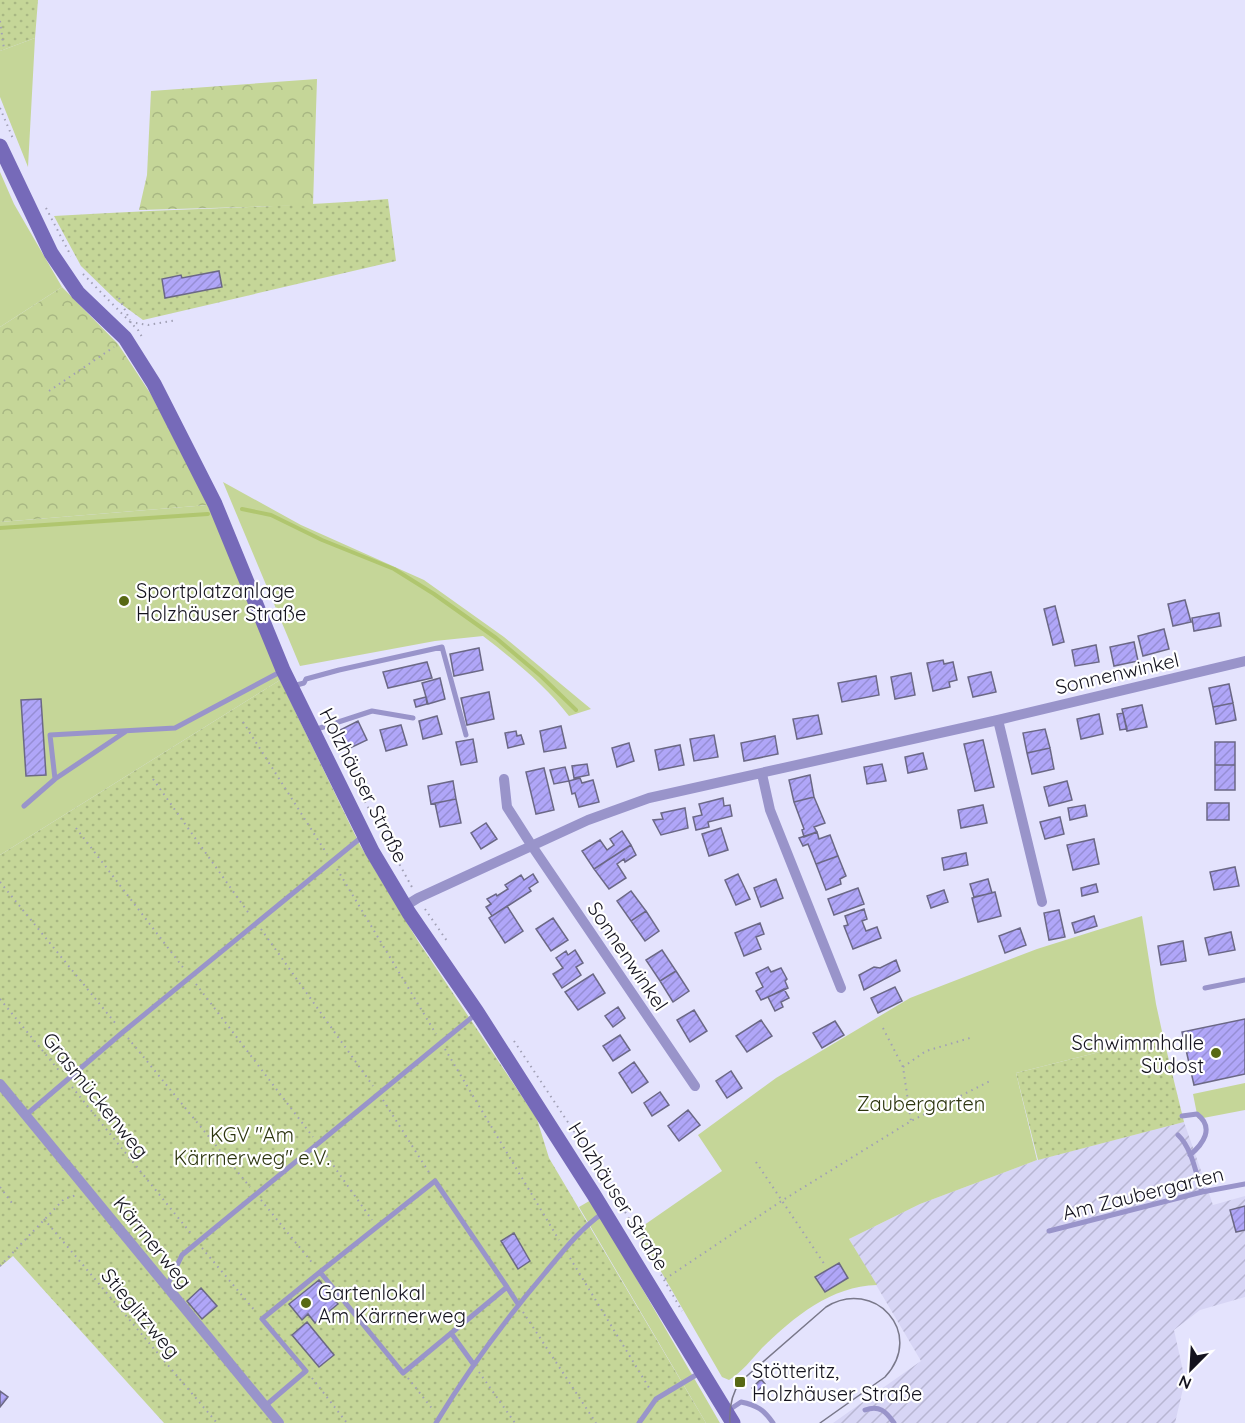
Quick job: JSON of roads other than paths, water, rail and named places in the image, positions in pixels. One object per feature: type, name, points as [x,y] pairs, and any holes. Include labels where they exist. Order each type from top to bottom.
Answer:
[{"type":"main road","name":"Holzhäuser Straße","points":[[0,146],[51,253],[78,293],[125,338],[154,384],[215,504],[283,670],[364,835],[411,902],[477,1012],[605,1212],[658,1284],[702,1371],[730,1418]]},
{"type":"street","name":"Sonnenwinkel","points":[[411,902],[588,820],[649,798],[1244,664]]},
{"type":"street","points":[[998,720],[1042,902]]},
{"type":"street","points":[[762,774],[770,810],[841,988]]},
{"type":"street","name":"Sonnenwinkel","points":[[504,779],[507,807],[695,1086]]},
{"type":"street","name":"Kärrnerweg","points":[[0,1084],[279,1423]]},
{"type":"lane","points":[[291,687],[304,683],[306,679],[339,670],[442,647],[466,735]]},
{"type":"lane","points":[[55,779],[50,735],[175,728],[283,670]]},
{"type":"lane","points":[[312,730],[372,711],[413,718]]},
{"type":"lane","points":[[24,806],[55,779],[126,731]]},
{"type":"lane","points":[[26,1116],[123,1032],[364,835]]},
{"type":"lane","points":[[1205,988],[1245,980]]},
{"type":"lane","points":[[167,1287],[182,1255],[477,1012]]},
{"type":"lane","points":[[1182,1116],[1197,1114],[1203,1119],[1206,1134],[1204,1143],[1190,1155]]},
{"type":"lane","points":[[1178,1135],[1190,1155],[1202,1192]]},
{"type":"lane","points":[[265,1406],[306,1371],[262,1319],[435,1181],[518,1304]]},
{"type":"lane","name":"Am Zaubergarten","points":[[1049,1231],[1202,1192],[1245,1184]]},
{"type":"lane","points":[[438,1420],[518,1304],[586,1225],[605,1212]]},
{"type":"lane","points":[[320,1272],[403,1373],[507,1287]]},
{"type":"lane","points":[[451,1333],[474,1365]]},
{"type":"lane","points":[[639,1423],[656,1399],[702,1371]]},
{"type":"lane","points":[[730,1418],[741,1402],[754,1404],[766,1412],[773,1423]]},
{"type":"lane","points":[[865,1410],[879,1408],[888,1412],[894,1423]]},
{"type":"waterway","points":[[242,509],[271,515],[322,540],[394,569],[496,638],[541,676],[576,710]]},
{"type":"waterway","points":[[0,528],[208,514]]},
{"type":"tram line","points":[[730,1423],[731,1402],[740,1382],[826,1307],[844,1300],[861,1299],[877,1304],[889,1314],[897,1328],[900,1343],[896,1360],[885,1377],[820,1423]]},
{"type":"place","name":"Sportplatzanlage Holzhäuser Straße","points":[[124,601]]},
{"type":"place","name":"Schwimmhalle Südost","points":[[1216,1053]]},
{"type":"place","name":"Gartenlokal Am Kärrnerweg","points":[[306,1303]]},
{"type":"place","name":"Stötteritz, Holzhäuser Straße","points":[[740,1382]]},
{"type":"park label","name":"Zaubergarten","points":[[921,1103]]},
{"type":"park label","name":"KGV \"Am Kärrnerweg\" e.V.","points":[[252,1146]]}]
